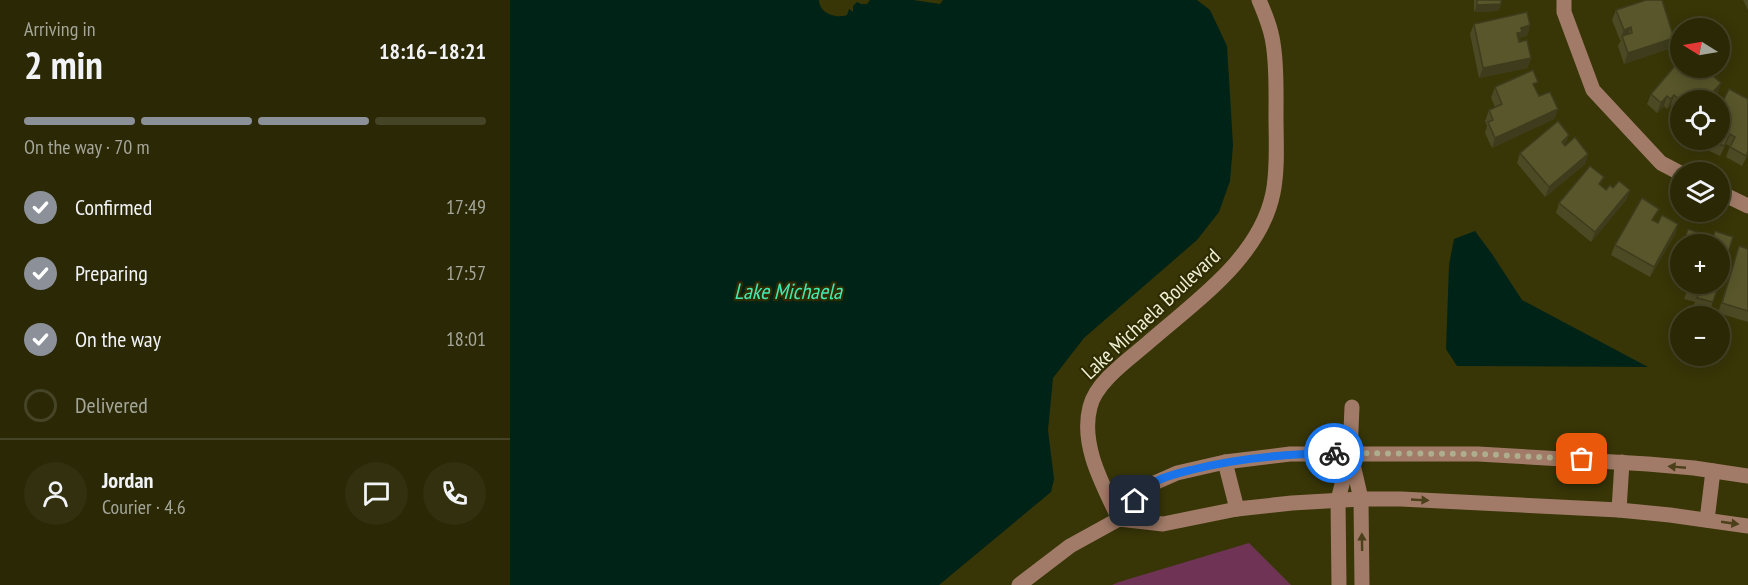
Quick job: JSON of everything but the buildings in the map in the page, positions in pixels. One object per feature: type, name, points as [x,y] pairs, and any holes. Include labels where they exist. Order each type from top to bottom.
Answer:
[{"type":"street","name":"Lake Michaela Boulevard","points":[[1119,519],[1097,471],[1089,443],[1088,418],[1092,398],[1110,376],[1234,266],[1252,243],[1272,196],[1276,174],[1276,63],[1268,21],[1259,0]]},
{"type":"street","points":[[1564,0],[1564,12],[1593,90],[1661,163],[1670,168]]},
{"type":"street","points":[[1730,197],[1748,206]]},
{"type":"street","points":[[1339,585],[1338,500],[1350,453],[1352,407]]},
{"type":"street","points":[[1350,453],[1361,499],[1362,585]]},
{"type":"street","points":[[1019,585],[1070,546],[1119,519],[1152,484],[1177,473],[1225,462],[1290,454],[1478,454],[1622,462],[1748,476]]},
{"type":"street","points":[[1225,462],[1237,509]]},
{"type":"street","points":[[1619,510],[1622,462]]},
{"type":"street","points":[[1707,520],[1713,471]]},
{"type":"street","points":[[1119,519],[1162,524],[1237,509],[1292,503],[1401,499],[1619,510],[1748,526]]},
{"type":"shaded area","points":[[1249,543],[1291,585],[1112,585],[1119,582]]},
{"type":"water","name":"Lake Michaela","points":[[510,0],[819,0],[825,12],[843,16],[847,15],[849,9],[853,12],[853,6],[857,2],[867,4],[870,0],[913,0],[940,4],[943,0],[1197,0],[1210,10],[1227,46],[1233,145],[1230,181],[1219,212],[1197,240],[1084,338],[1053,378],[1048,430],[1054,479],[1051,492],[939,585],[510,585]]},
{"type":"water","points":[[1475,231],[1522,300],[1648,367],[1457,366],[1446,349],[1449,265],[1454,239]]},
{"type":"way so far","points":[[1334,453],[1478,454],[1582,459]]},
{"type":"route","points":[[1135,501],[1152,484],[1177,473],[1205,466],[1290,454],[1334,453]]}]
